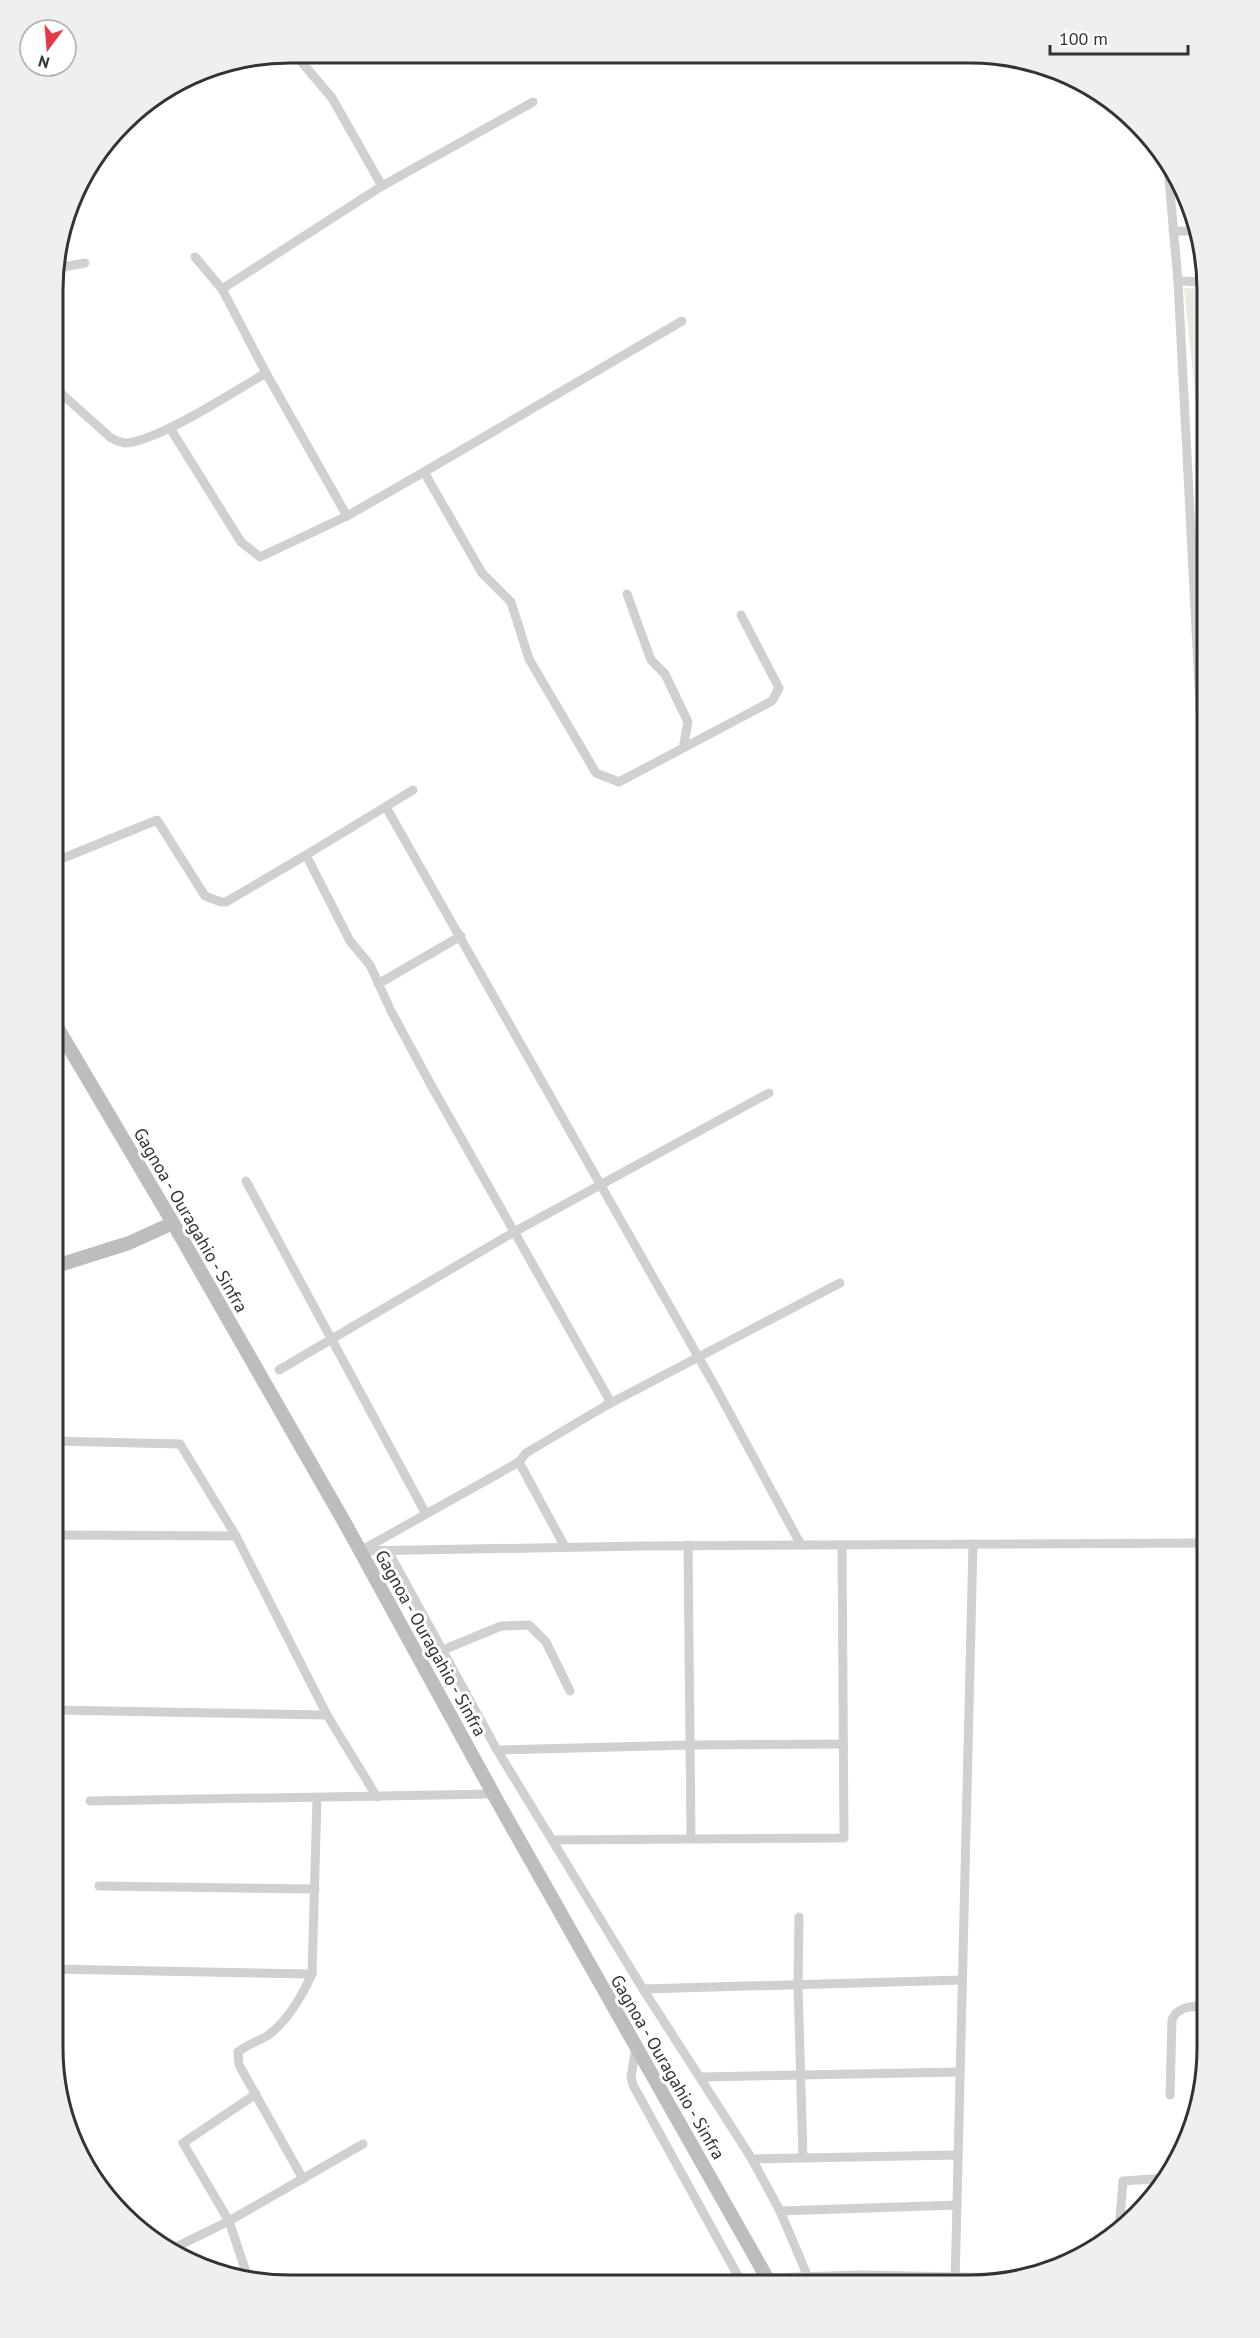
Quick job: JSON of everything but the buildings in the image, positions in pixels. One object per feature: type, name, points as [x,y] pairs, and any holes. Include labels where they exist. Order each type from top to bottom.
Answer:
[{"type":"main road","name":"Gagnoa - Ouragahio - Sinfra","points":[[63,1037],[360,1551],[493,1794],[765,2275]]},
{"type":"main road","points":[[63,1265],[129,1243],[172,1223]]},
{"type":"street","points":[[303,63],[332,98],[382,186]]},
{"type":"street","points":[[222,289],[382,186],[533,102]]},
{"type":"street","points":[[1169,179],[1178,281],[1197,632]]},
{"type":"street","points":[[1173,231],[1189,231]]},
{"type":"street","points":[[195,257],[222,289],[266,373],[347,516]]},
{"type":"street","points":[[64,267],[85,263]]},
{"type":"street","points":[[1178,281],[1197,282]]},
{"type":"street","points":[[170,428],[241,542],[260,557],[347,516],[682,321]]},
{"type":"street","points":[[63,395],[111,438],[122,443],[132,442],[170,428],[266,373]]},
{"type":"street","points":[[424,472],[482,573],[511,602],[529,658],[596,773],[619,782],[772,701],[779,688],[741,615]]},
{"type":"street","points":[[627,594],[651,660],[665,675],[688,722],[684,748]]},
{"type":"street","points":[[63,858],[157,820],[206,896],[226,902],[413,790]]},
{"type":"street","points":[[386,807],[698,1358],[801,1545]]},
{"type":"street","points":[[306,855],[350,941],[370,965],[426,1076],[609,1399],[607,1405]]},
{"type":"street","points":[[378,984],[460,936]]},
{"type":"street","points":[[279,1370],[514,1232],[769,1093]]},
{"type":"street","points":[[246,1180],[426,1514]]},
{"type":"street","points":[[360,1551],[519,1462],[526,1453],[607,1405],[840,1282]]},
{"type":"street","points":[[63,1441],[180,1444],[236,1536],[327,1715],[377,1797]]},
{"type":"street","points":[[519,1462],[565,1547]]},
{"type":"street","points":[[63,1535],[236,1536]]},
{"type":"street","points":[[360,1551],[688,1545],[1197,1543]]},
{"type":"street","points":[[955,2275],[973,1544]]},
{"type":"street","points":[[688,1545],[691,1839]]},
{"type":"street","points":[[552,1840],[844,1838],[842,1545]]},
{"type":"street","points":[[388,1551],[497,1750],[643,1989],[752,2159],[780,2211],[807,2275]]},
{"type":"street","points":[[442,1650],[501,1626],[529,1625],[546,1642],[570,1691]]},
{"type":"street","points":[[63,1710],[327,1715]]},
{"type":"street","points":[[497,1750],[843,1744]]},
{"type":"street","points":[[90,1801],[493,1794]]},
{"type":"street","points":[[303,2179],[238,2065],[238,2052],[248,2043],[264,2038],[275,2030],[304,1992],[312,1974],[317,1798]]},
{"type":"street","points":[[99,1886],[315,1889]]},
{"type":"street","points":[[799,1917],[798,1985],[803,2158]]},
{"type":"street","points":[[63,1969],[312,1974]]},
{"type":"street","points":[[643,1989],[962,1980]]},
{"type":"street","points":[[1170,2095],[1172,2020],[1175,2012],[1181,2008],[1197,2007]]},
{"type":"street","points":[[636,2047],[631,2077],[633,2085],[738,2275]]},
{"type":"street","points":[[700,2077],[960,2072]]},
{"type":"street","points":[[246,2271],[229,2221],[183,2143],[256,2094]]},
{"type":"street","points":[[178,2246],[229,2221],[363,2144]]},
{"type":"street","points":[[752,2159],[958,2155]]},
{"type":"street","points":[[1120,2219],[1124,2181],[1155,2179]]},
{"type":"street","points":[[780,2211],[957,2205]]},
{"type":"shaded area","points":[[1184,288],[1197,289],[1197,412]]}]
